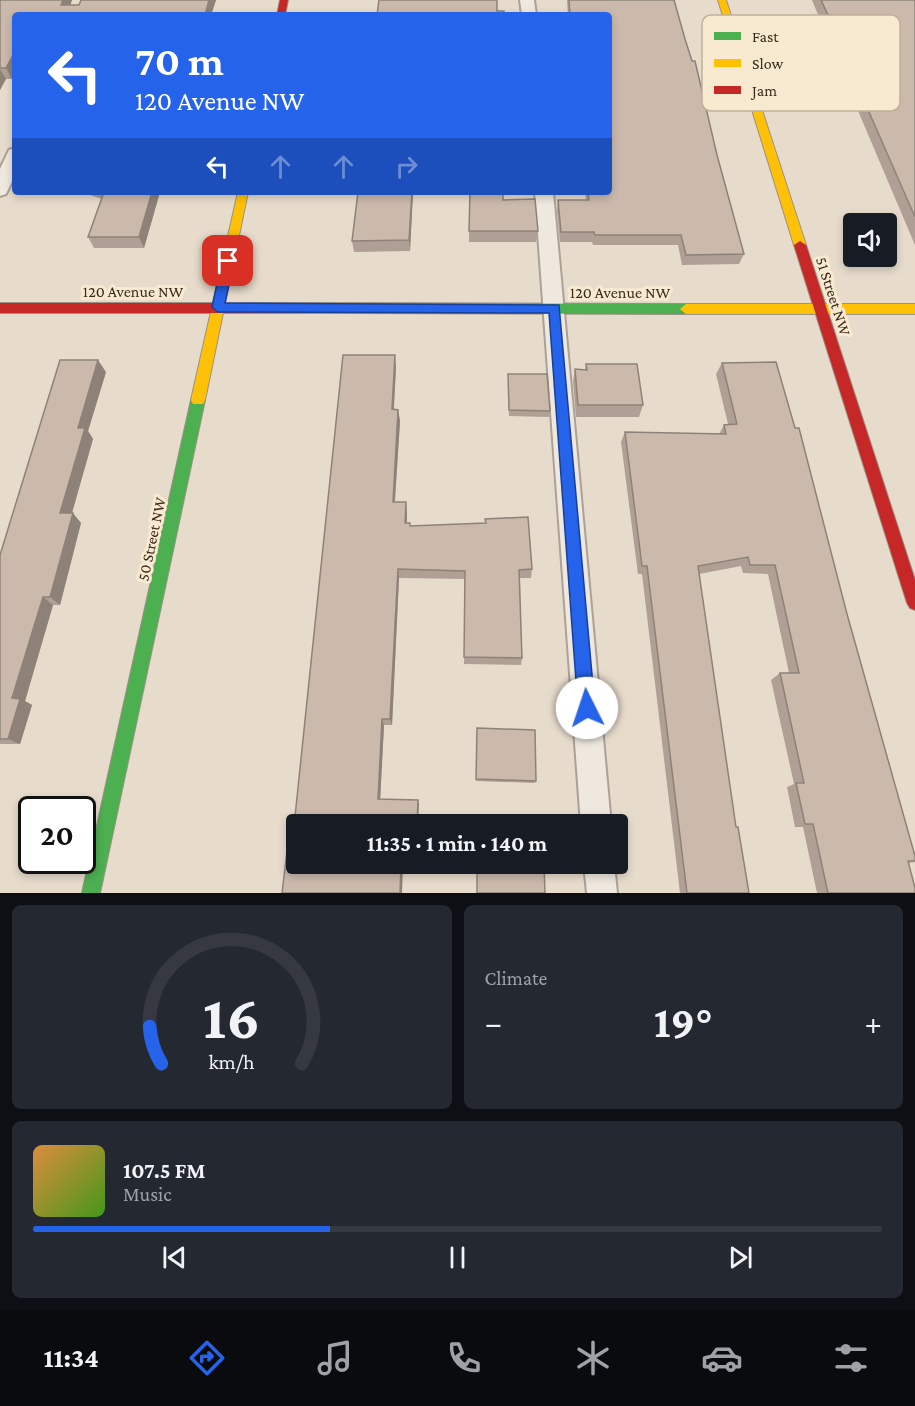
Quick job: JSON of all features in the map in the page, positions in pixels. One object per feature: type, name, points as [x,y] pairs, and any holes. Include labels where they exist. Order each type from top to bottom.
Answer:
[{"type":"street","name":"51 Street NW","points":[[722,0],[727,15]]},
{"type":"street","name":"51 Street NW","points":[[758,111],[915,603]]},
{"type":"street","name":"50 Street NW","points":[[91,893],[242,195]]},
{"type":"street","name":"120 Avenue NW","points":[[0,308],[915,309]]},
{"type":"lane","points":[[0,190],[12,161]]},
{"type":"lane","points":[[544,195],[595,814]]},
{"type":"lane","points":[[600,874],[602,893]]},
{"type":"building","points":[[0,0],[63,0],[61,5],[79,5],[81,0],[209,0],[206,12],[12,12],[12,57],[6,68],[0,68]]},
{"type":"building","points":[[379,0],[497,0],[497,11],[504,11],[504,12],[377,12]]},
{"type":"building","points":[[569,0],[674,0],[692,61],[695,61],[702,91],[702,111],[707,111],[744,254],[686,255],[681,235],[595,235],[594,232],[561,232],[558,200],[589,200],[588,195],[612,195],[612,12],[570,12]]},
{"type":"building","points":[[821,0],[915,0],[915,217],[869,111],[900,111],[900,15],[828,15]]},
{"type":"building","points":[[103,195],[151,195],[139,237],[88,237]]},
{"type":"building","points":[[358,195],[412,195],[409,240],[352,241]]},
{"type":"building","points":[[470,195],[503,195],[503,200],[535,199],[538,231],[469,231]]},
{"type":"building","points":[[343,355],[395,355],[392,409],[398,410],[393,502],[406,502],[405,523],[410,523],[410,526],[486,523],[485,519],[528,517],[532,569],[519,570],[522,658],[464,657],[465,571],[398,569],[390,719],[382,719],[378,799],[418,800],[417,814],[295,814]]},
{"type":"building","points":[[60,360],[98,360],[78,428],[85,428],[60,513],[73,513],[50,597],[43,597],[12,698],[20,699],[8,739],[0,739],[0,555]]},
{"type":"building","points":[[776,362],[795,428],[799,428],[847,614],[915,856],[915,861],[908,861],[915,893],[828,893],[813,824],[805,824],[796,783],[804,783],[780,673],[799,673],[775,565],[750,565],[748,557],[698,566],[736,827],[738,827],[749,893],[687,893],[647,566],[642,566],[625,432],[726,434],[724,425],[737,424],[722,363]]},
{"type":"building","points":[[586,364],[637,364],[643,405],[578,405],[575,369],[587,370]]},
{"type":"building","points":[[508,374],[547,374],[550,411],[509,410]]},
{"type":"building","points":[[477,728],[535,730],[536,781],[476,779]]},
{"type":"building","points":[[286,860],[286,874],[401,874],[400,893],[282,893]]},
{"type":"building","points":[[477,874],[544,874],[545,893],[477,893]]},
{"type":"traffic: fast","points":[[348,308],[686,309]]},
{"type":"traffic: fast","points":[[91,893],[198,400]]},
{"type":"traffic: slow","points":[[722,0],[727,15]]},
{"type":"traffic: slow","points":[[757,111],[800,245]]},
{"type":"traffic: slow","points":[[198,400],[242,195]]},
{"type":"traffic: slow","points":[[686,309],[915,309]]},
{"type":"traffic: jam","points":[[282,12],[284,0]]},
{"type":"traffic: jam","points":[[800,245],[915,603]]},
{"type":"traffic: jam","points":[[0,308],[348,308]]},
{"type":"route","points":[[228,261],[218,307],[555,309],[587,708]]}]
